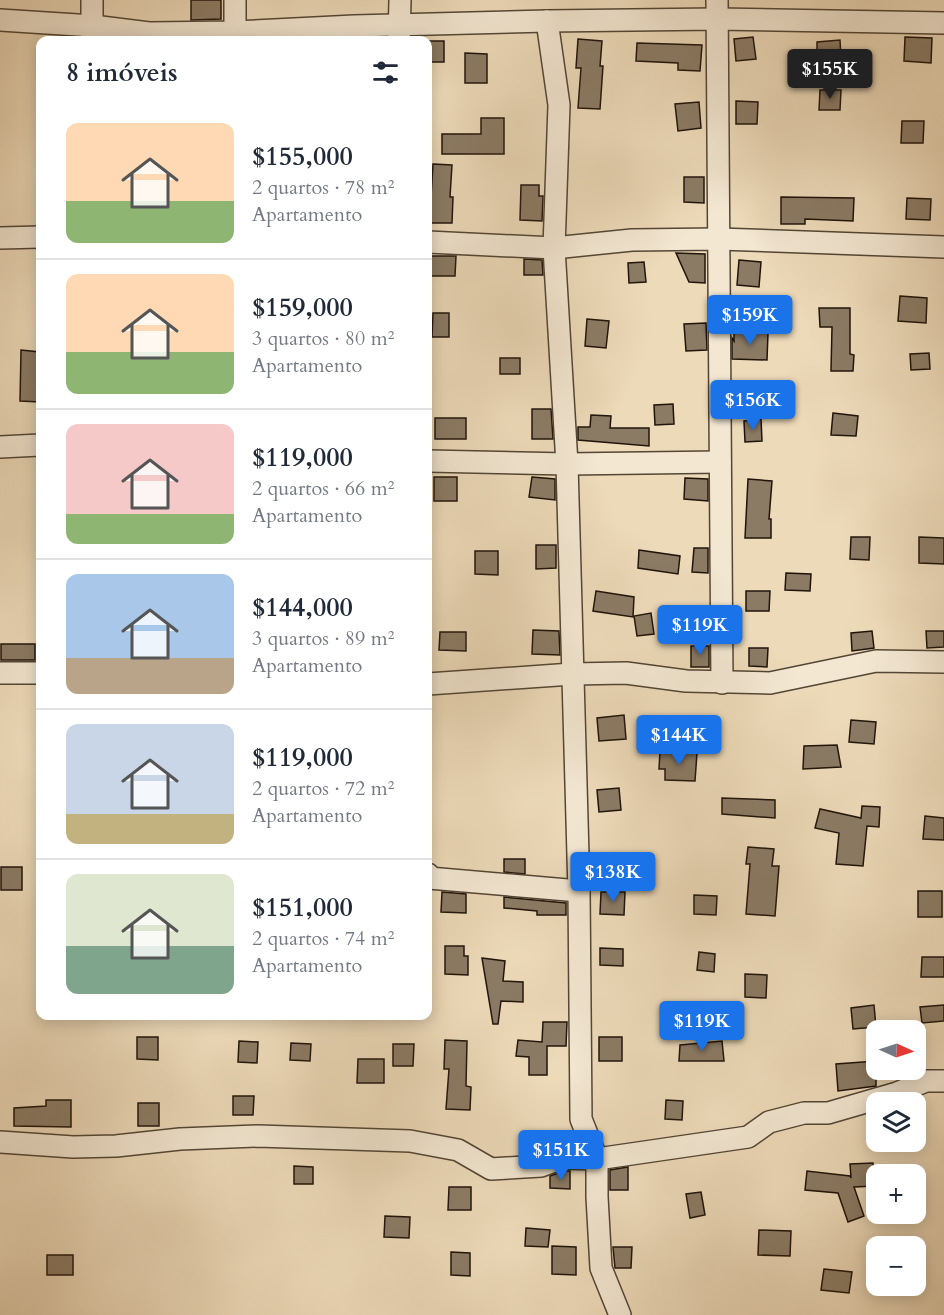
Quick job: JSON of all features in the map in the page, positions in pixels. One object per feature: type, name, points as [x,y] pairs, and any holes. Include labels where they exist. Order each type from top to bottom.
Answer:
[{"type":"street","points":[[92,0],[93,34]]},
{"type":"street","points":[[235,0],[235,36]]},
{"type":"street","points":[[400,0],[400,33]]},
{"type":"street","points":[[0,20],[93,34],[235,36],[400,33],[717,9],[944,23]]},
{"type":"street","points":[[717,9],[722,683]]},
{"type":"street","points":[[547,21],[559,105],[554,248],[567,464],[579,891],[581,1119],[597,1159],[601,1268],[620,1315]]},
{"type":"street","points":[[0,238],[36,237]]},
{"type":"street","points":[[432,242],[554,248],[632,240],[719,239],[944,247]]},
{"type":"street","points":[[0,447],[36,445]]},
{"type":"street","points":[[432,461],[567,464],[720,462]]},
{"type":"street","points":[[432,684],[572,674],[626,673],[686,681],[770,683],[876,662],[944,662]]},
{"type":"street","points":[[0,673],[36,673]]},
{"type":"street","points":[[432,878],[579,891]]},
{"type":"street","points":[[0,1142],[73,1147],[116,1146],[180,1139],[258,1136],[410,1141],[458,1150],[491,1168],[540,1166],[562,1158],[597,1159],[748,1137],[769,1122],[804,1113],[828,1113],[897,1093],[926,1081],[944,1081]]},
{"type":"building","points":[[191,0],[221,0],[221,19],[191,20]]},
{"type":"building","points":[[753,37],[756,59],[736,61],[734,39]]},
{"type":"building","points":[[905,37],[932,38],[931,63],[904,61]]},
{"type":"building","points":[[578,39],[602,41],[600,109],[578,108],[581,68],[576,68]]},
{"type":"building","points":[[840,40],[841,59],[817,60],[817,42]]},
{"type":"building","points":[[432,41],[444,41],[444,62],[432,62]]},
{"type":"building","points":[[637,43],[702,45],[700,71],[678,70],[678,63],[636,61]]},
{"type":"building","points":[[465,53],[487,54],[487,83],[465,83]]},
{"type":"building","points":[[820,90],[841,90],[840,110],[819,110]]},
{"type":"building","points":[[736,101],[758,102],[757,124],[736,124]]},
{"type":"building","points":[[699,102],[701,128],[678,131],[675,104]]},
{"type":"building","points":[[481,118],[504,118],[504,154],[442,154],[442,134],[481,134]]},
{"type":"building","points":[[902,121],[924,121],[923,143],[901,143]]},
{"type":"building","points":[[433,164],[452,165],[450,197],[453,197],[452,223],[432,223]]},
{"type":"building","points":[[684,177],[704,177],[704,203],[684,202]]},
{"type":"building","points":[[521,185],[539,185],[539,196],[543,196],[542,221],[520,220]]},
{"type":"building","points":[[781,197],[854,198],[853,221],[805,219],[805,224],[781,224]]},
{"type":"building","points":[[907,198],[931,199],[930,220],[906,219]]},
{"type":"building","points":[[676,253],[705,254],[705,283],[689,282]]},
{"type":"building","points":[[432,256],[456,256],[455,276],[432,276]]},
{"type":"building","points":[[524,259],[542,260],[543,275],[524,275]]},
{"type":"building","points":[[739,260],[761,262],[759,287],[737,285]]},
{"type":"building","points":[[644,262],[646,282],[629,283],[628,263]]},
{"type":"building","points":[[900,296],[927,298],[926,323],[898,321]]},
{"type":"building","points":[[819,308],[850,308],[850,354],[854,355],[853,371],[831,371],[832,327],[820,327]]},
{"type":"building","points":[[433,313],[449,313],[449,337],[432,337]]},
{"type":"building","points":[[587,319],[609,321],[606,348],[585,346]]},
{"type":"building","points":[[706,323],[707,350],[686,351],[684,324]]},
{"type":"building","points":[[734,332],[768,333],[767,360],[732,359]]},
{"type":"building","points":[[21,350],[36,352],[36,402],[20,401]]},
{"type":"building","points":[[929,353],[930,369],[911,370],[910,354]]},
{"type":"building","points":[[500,358],[520,358],[520,374],[500,374]]},
{"type":"building","points":[[673,404],[674,424],[655,425],[654,405]]},
{"type":"building","points":[[532,409],[551,409],[553,439],[532,439]]},
{"type":"building","points":[[833,413],[858,416],[856,436],[831,435]]},
{"type":"building","points":[[591,415],[611,416],[610,428],[649,428],[649,446],[578,440],[578,427],[590,427]]},
{"type":"building","points":[[435,418],[466,418],[466,439],[435,439]]},
{"type":"building","points":[[761,419],[762,441],[745,442],[744,421]]},
{"type":"building","points":[[434,477],[457,477],[457,501],[434,501]]},
{"type":"building","points":[[532,477],[555,479],[555,500],[529,497]]},
{"type":"building","points":[[685,478],[708,479],[708,501],[684,499]]},
{"type":"building","points":[[748,479],[772,481],[769,519],[771,519],[771,538],[745,538]]},
{"type":"building","points":[[851,537],[870,537],[869,560],[850,559]]},
{"type":"building","points":[[919,537],[944,538],[944,564],[919,563]]},
{"type":"building","points":[[536,545],[556,545],[556,568],[536,569]]},
{"type":"building","points":[[694,548],[708,548],[708,573],[692,572]]},
{"type":"building","points":[[639,550],[680,556],[678,574],[638,568]]},
{"type":"building","points":[[475,551],[498,551],[498,575],[475,574]]},
{"type":"building","points":[[786,573],[811,574],[810,591],[785,590]]},
{"type":"building","points":[[596,591],[634,597],[633,617],[593,611]]},
{"type":"building","points":[[746,591],[770,591],[769,611],[746,611]]},
{"type":"building","points":[[651,613],[654,634],[637,636],[634,616]]},
{"type":"building","points":[[666,622],[682,623],[682,641],[665,640]]},
{"type":"building","points":[[533,630],[559,631],[560,655],[532,654]]},
{"type":"building","points":[[872,631],[874,648],[852,651],[851,633]]},
{"type":"building","points":[[926,631],[944,631],[944,647],[927,648]]},
{"type":"building","points":[[440,632],[466,632],[466,651],[439,650]]},
{"type":"building","points":[[1,644],[35,644],[35,660],[1,660]]},
{"type":"building","points":[[691,646],[709,646],[709,667],[691,667]]},
{"type":"building","points":[[749,648],[768,648],[767,667],[749,666]]},
{"type":"building","points":[[624,715],[626,739],[599,741],[597,718]]},
{"type":"building","points":[[688,718],[717,719],[716,743],[687,742]]},
{"type":"building","points":[[851,720],[876,722],[874,744],[849,742]]},
{"type":"building","points":[[837,745],[841,767],[803,769],[804,746]]},
{"type":"building","points":[[660,751],[697,753],[695,781],[665,780],[665,769],[659,769]]},
{"type":"building","points":[[619,788],[621,810],[599,812],[597,790]]},
{"type":"building","points":[[722,798],[775,800],[775,818],[722,814]]},
{"type":"building","points":[[862,806],[880,807],[879,827],[867,826],[863,866],[836,864],[839,833],[815,828],[820,809],[861,818]]},
{"type":"building","points":[[925,816],[944,818],[944,840],[923,839]]},
{"type":"building","points":[[748,847],[774,849],[772,866],[779,866],[775,916],[746,914],[750,864],[746,864]]},
{"type":"building","points":[[504,859],[525,859],[525,874],[504,872]]},
{"type":"building","points":[[1,867],[22,867],[22,890],[1,890]]},
{"type":"building","points":[[918,891],[942,891],[942,917],[918,917]]},
{"type":"building","points":[[442,892],[466,894],[466,913],[441,912]]},
{"type":"building","points":[[601,892],[625,892],[624,915],[600,914]]},
{"type":"building","points":[[694,895],[717,896],[716,915],[694,914]]},
{"type":"building","points":[[504,897],[566,903],[566,915],[537,915],[537,911],[504,908]]},
{"type":"building","points":[[445,946],[464,946],[464,956],[468,956],[468,975],[445,974]]},
{"type":"building","points":[[600,948],[623,949],[623,966],[600,965]]},
{"type":"building","points":[[699,952],[715,954],[714,972],[697,970]]},
{"type":"building","points":[[922,957],[944,957],[944,977],[921,977]]},
{"type":"building","points":[[482,958],[505,961],[503,981],[523,982],[523,1002],[501,1001],[498,1024],[493,1024]]},
{"type":"building","points":[[745,974],[767,975],[766,998],[745,997]]},
{"type":"building","points":[[874,1005],[875,1020],[866,1020],[866,1028],[853,1029],[851,1008]]},
{"type":"building","points":[[944,1005],[944,1021],[926,1023],[926,1020],[922,1020],[920,1007]]},
{"type":"building","points":[[543,1022],[567,1022],[566,1046],[547,1046],[547,1075],[529,1075],[529,1057],[516,1056],[518,1040],[542,1042]]},
{"type":"building","points":[[137,1037],[158,1037],[158,1060],[137,1059]]},
{"type":"building","points":[[599,1037],[622,1037],[622,1061],[599,1061]]},
{"type":"building","points":[[445,1040],[467,1041],[466,1086],[471,1087],[470,1110],[446,1109],[449,1069],[444,1069]]},
{"type":"building","points":[[239,1041],[258,1042],[257,1063],[238,1062]]},
{"type":"building","points":[[722,1041],[724,1061],[679,1061],[680,1045]]},
{"type":"building","points":[[291,1043],[311,1044],[310,1061],[290,1060]]},
{"type":"building","points":[[393,1044],[414,1044],[413,1066],[393,1066]]},
{"type":"building","points":[[358,1059],[384,1059],[384,1083],[357,1083]]},
{"type":"building","points":[[866,1062],[866,1080],[876,1080],[876,1086],[838,1091],[836,1064]]},
{"type":"building","points":[[233,1096],[254,1096],[253,1115],[233,1115]]},
{"type":"building","points":[[46,1100],[71,1100],[71,1127],[14,1126],[14,1108],[46,1106]]},
{"type":"building","points":[[666,1100],[683,1101],[682,1120],[665,1119]]},
{"type":"building","points":[[138,1103],[159,1103],[159,1126],[138,1126]]},
{"type":"building","points":[[873,1163],[873,1164],[866,1164],[866,1186],[854,1187],[864,1216],[848,1222],[838,1193],[805,1190],[807,1171],[850,1176],[851,1178],[850,1164]]},
{"type":"building","points":[[294,1166],[313,1167],[313,1184],[294,1184]]},
{"type":"building","points":[[628,1167],[628,1190],[610,1190],[610,1170]]},
{"type":"building","points":[[570,1171],[570,1189],[550,1188],[550,1176]]},
{"type":"building","points":[[449,1187],[471,1187],[471,1210],[448,1210]]},
{"type":"building","points":[[701,1192],[705,1215],[690,1218],[686,1194]]},
{"type":"building","points":[[385,1216],[410,1217],[409,1238],[384,1237]]},
{"type":"building","points":[[526,1228],[550,1230],[548,1247],[525,1246]]},
{"type":"building","points":[[759,1230],[791,1231],[790,1256],[758,1255]]},
{"type":"building","points":[[552,1246],[576,1247],[576,1275],[552,1274]]},
{"type":"building","points":[[613,1247],[632,1247],[631,1268],[615,1268]]},
{"type":"building","points":[[451,1252],[470,1253],[470,1276],[451,1275]]},
{"type":"building","points":[[47,1255],[73,1255],[73,1275],[47,1275]]},
{"type":"building","points":[[824,1269],[852,1272],[849,1293],[821,1290]]}]
